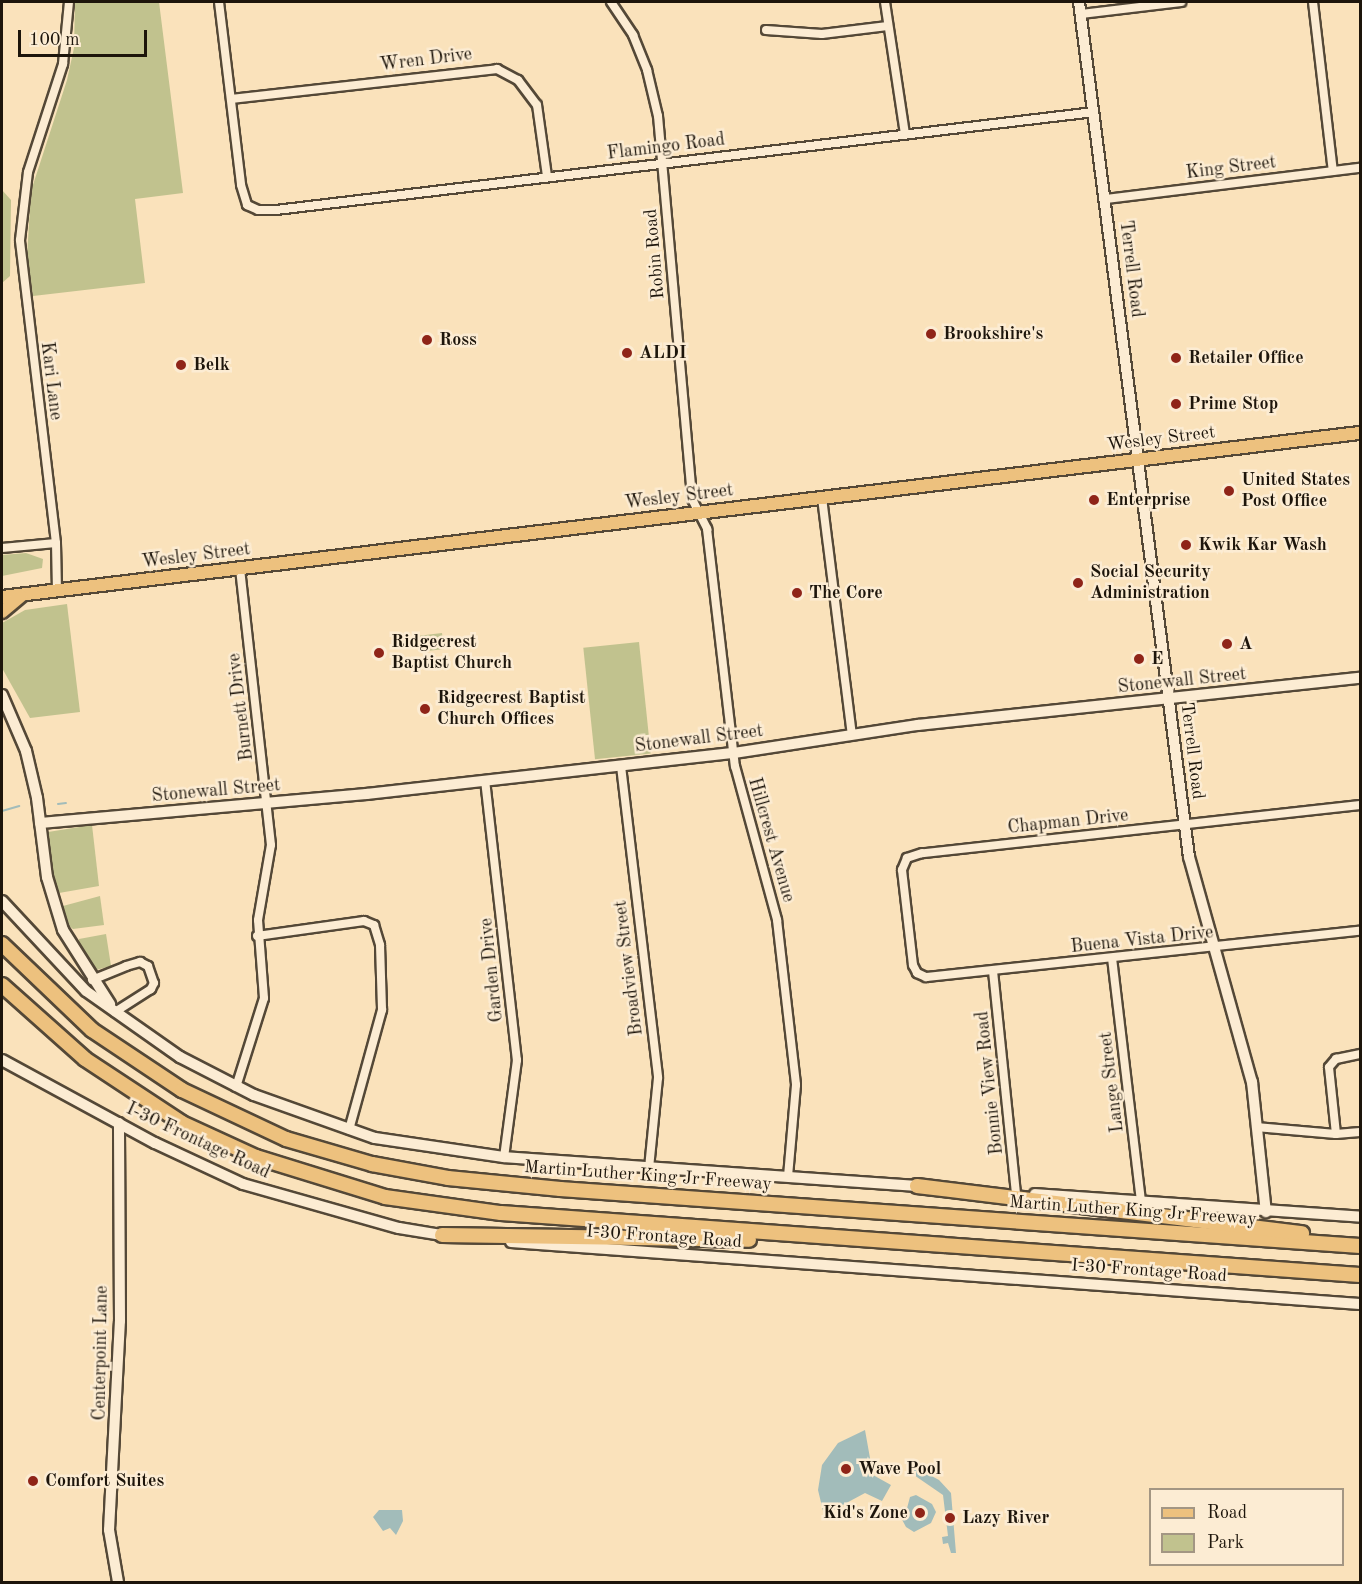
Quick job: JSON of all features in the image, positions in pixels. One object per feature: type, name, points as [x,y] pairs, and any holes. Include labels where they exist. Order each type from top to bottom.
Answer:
[{"type":"highway","name":"Martin Luther King Jr Freeway","points":[[2,944],[85,1023],[182,1090],[286,1139],[372,1164],[448,1178],[560,1189],[1360,1244]]},
{"type":"highway","points":[[2,986],[85,1059],[182,1124],[309,1176],[364,1192],[457,1209],[1360,1275]]},
{"type":"highway","points":[[917,1186],[1360,1244]]},
{"type":"highway","points":[[442,1235],[883,1241]]},
{"type":"highway","points":[[1287,1270],[1360,1281]]},
{"type":"main road","name":"Terrell Road","points":[[1079,2],[1185,825],[1190,857],[1251,1082],[1266,1212]]},
{"type":"main road","name":"Wesley Street","points":[[2,597],[1360,433]]},
{"type":"main road","points":[[2,612],[22,595]]},
{"type":"main road","name":"Stonewall Street","points":[[40,822],[268,803],[621,766],[734,753],[852,734],[1360,678]]},
{"type":"main road","points":[[2,695],[26,751],[40,822],[47,877],[63,930],[92,980],[115,1012]]},
{"type":"main road","points":[[2,901],[50,956],[86,991],[180,1057],[236,1087],[349,1130],[400,1145],[649,1168],[1360,1217]]},
{"type":"main road","name":"I-30 Frontage Road","points":[[2,1060],[119,1123],[216,1171],[275,1195],[399,1228],[442,1235],[1360,1304]]},
{"type":"main road","name":"Centerpoint Lane","points":[[118,1582],[109,1530],[120,1321],[119,1123]]},
{"type":"street","name":"Kari Lane","points":[[57,591],[56,543],[20,240],[28,172],[63,64],[69,2]]},
{"type":"street","points":[[219,2],[231,99]]},
{"type":"street","name":"Robin Road","points":[[611,2],[624,16],[647,70],[658,116],[692,499],[699,513]]},
{"type":"street","points":[[885,2],[905,134]]},
{"type":"street","points":[[1081,14],[1181,2]]},
{"type":"street","points":[[1313,2],[1334,171]]},
{"type":"street","points":[[766,30],[822,34],[888,26]]},
{"type":"street","name":"Wren Drive","points":[[231,99],[497,69],[518,80],[537,105],[547,176]]},
{"type":"street","name":"Flamingo Road","points":[[231,99],[245,200],[258,210],[276,210],[1094,112]]},
{"type":"street","name":"King Street","points":[[1106,199],[1360,168]]},
{"type":"street","points":[[822,498],[852,734]]},
{"type":"street","name":"Hillcrest Avenue","points":[[699,513],[707,529],[734,753],[777,920],[796,1085],[788,1177]]},
{"type":"street","points":[[2,548],[56,543]]},
{"type":"street","name":"Burnett Drive","points":[[236,1087],[264,998],[257,936],[272,845],[240,568]]},
{"type":"street","name":"Broadview Street","points":[[621,766],[658,1078],[649,1168]]},
{"type":"street","name":"Garden Drive","points":[[486,780],[517,1060],[504,1156]]},
{"type":"street","name":"Chapman Drive","points":[[926,977],[917,973],[913,965],[903,882],[907,858],[922,853],[1360,805]]},
{"type":"street","points":[[257,936],[364,921],[374,925],[380,945],[382,1010],[349,1130]]},
{"type":"street","name":"Buena Vista Drive","points":[[926,977],[1360,931]]},
{"type":"street","name":"Lange Street","points":[[1112,958],[1142,1202]]},
{"type":"street","points":[[92,980],[140,962],[148,966],[154,983],[151,989],[115,1012]]},
{"type":"street","name":"Bonnie View Road","points":[[993,971],[1016,1193]]},
{"type":"street","points":[[1336,1134],[1329,1067],[1336,1059],[1360,1054]]},
{"type":"street","points":[[1256,1127],[1336,1134],[1360,1132]]},
{"type":"green space","points":[[75,2],[159,2],[183,193],[135,199],[145,283],[33,296],[27,257],[31,191],[67,80],[74,48]]},
{"type":"green space","points":[[2,190],[11,200],[10,276],[2,283]]},
{"type":"green space","points":[[26,553],[43,559],[42,568],[2,576],[2,555]]},
{"type":"green space","points":[[67,604],[80,712],[30,718],[2,668],[2,623],[25,610]]},
{"type":"green space","points":[[442,633],[444,649],[419,652],[417,636]]},
{"type":"green space","points":[[639,642],[651,753],[595,759],[583,648]]},
{"type":"green space","points":[[92,825],[99,886],[59,893],[51,872],[48,832]]},
{"type":"green space","points":[[100,896],[104,925],[73,929],[69,926],[63,906]]},
{"type":"green space","points":[[106,934],[111,966],[96,970],[79,948],[79,939]]},
{"type":"water","name":"Wave Pool","points":[[865,1430],[873,1475],[891,1485],[882,1501],[865,1493],[824,1515],[818,1490],[822,1465],[838,1443]]},
{"type":"water","name":"Lazy River","points":[[911,1465],[939,1480],[951,1493],[956,1553],[951,1553],[948,1543],[943,1544],[942,1537],[948,1536],[943,1495],[911,1473]]},
{"type":"water","name":"Kid's Zone","points":[[916,1495],[932,1504],[936,1512],[931,1523],[914,1532],[906,1527],[899,1514],[906,1512],[910,1497]]},
{"type":"water","points":[[379,1510],[402,1510],[403,1521],[396,1535],[390,1528],[383,1531],[373,1517]]},
{"type":"waterway","points":[[58,804],[66,803]]},
{"type":"waterway","points":[[2,811],[19,806]]},
{"type":"place","name":"Brookshire's","points":[[931,334]]},
{"type":"place","name":"Ross","points":[[427,340]]},
{"type":"place","name":"ALDI","points":[[627,353]]},
{"type":"place","name":"Retailer Office","points":[[1176,358]]},
{"type":"place","name":"Belk","points":[[181,365]]},
{"type":"place","name":"Prime Stop","points":[[1176,404]]},
{"type":"place","name":"United States Post Office","points":[[1229,491]]},
{"type":"place","name":"Enterprise","points":[[1094,500]]},
{"type":"place","name":"Kwik Kar Wash","points":[[1186,545]]},
{"type":"place","name":"Social Security Administration","points":[[1078,583]]},
{"type":"place","name":"The Core","points":[[797,593]]},
{"type":"place","name":"A","points":[[1227,644]]},
{"type":"place","name":"Ridgecrest Baptist Church","points":[[379,653]]},
{"type":"place","name":"E","points":[[1139,659]]},
{"type":"place","name":"Ridgecrest Baptist Church Offices","points":[[425,709]]},
{"type":"place","name":"Wave Pool","points":[[846,1469]]},
{"type":"place","name":"Comfort Suites","points":[[33,1481]]},
{"type":"place","name":"Kid's Zone","points":[[920,1513]]},
{"type":"place","name":"Lazy River","points":[[950,1518]]}]
